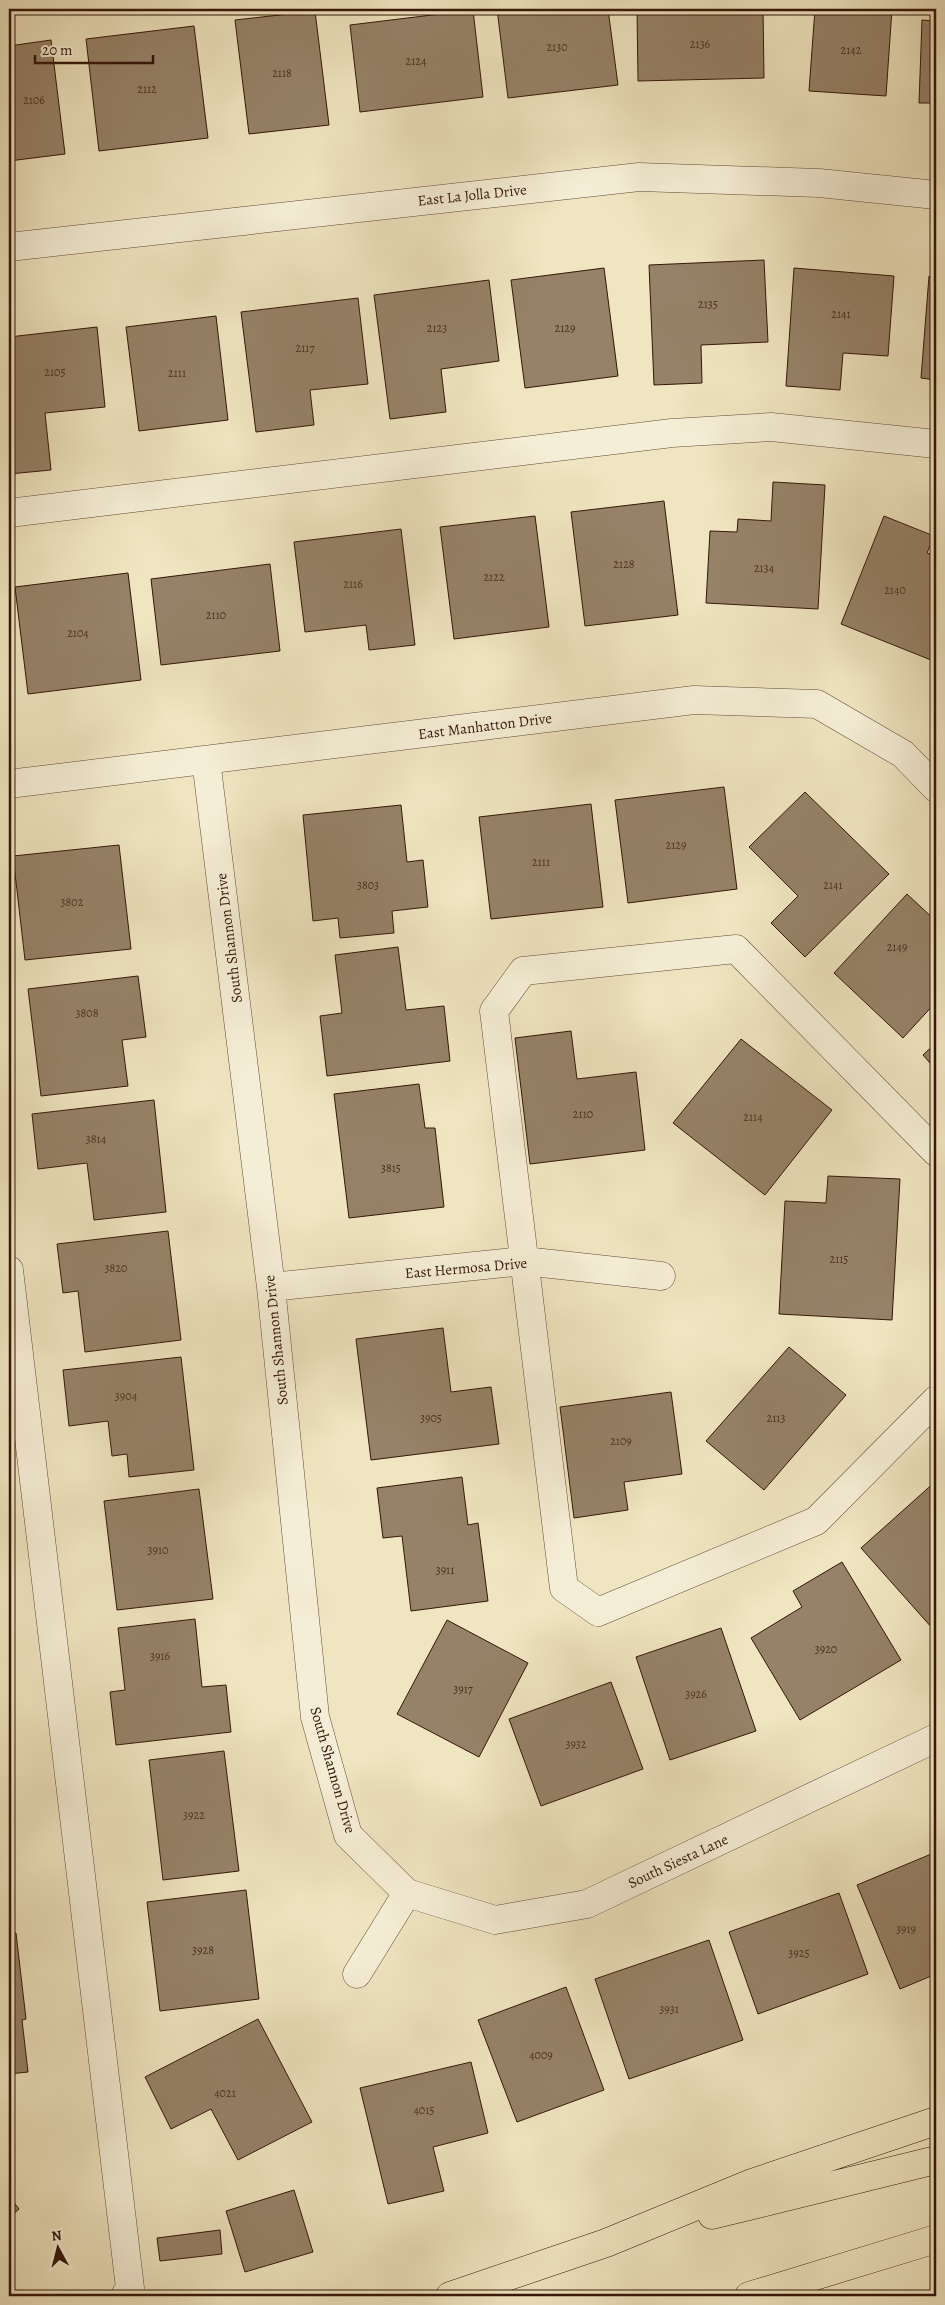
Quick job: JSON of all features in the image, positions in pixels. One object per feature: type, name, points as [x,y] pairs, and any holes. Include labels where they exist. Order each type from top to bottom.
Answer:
[{"type":"highway","points":[[450,2296],[606,2243],[752,2183],[936,2121]]},
{"type":"highway","points":[[606,2243],[817,2188],[936,2160]]},
{"type":"highway","points":[[760,2293],[936,2239]]},
{"type":"street","name":"East La Jolla Drive","points":[[9,247],[639,177],[819,183],[936,195]]},
{"type":"street","points":[[9,513],[672,433],[771,427],[936,444]]},
{"type":"street","name":"East Manhatton Drive","points":[[9,784],[694,700],[817,704],[903,754],[936,788]]},
{"type":"street","name":"South Shannon Drive","points":[[206,760],[271,1286],[315,1717],[348,1835],[407,1893]]},
{"type":"street","points":[[936,1152],[736,949],[523,971],[494,1010],[564,1588],[598,1612],[816,1521],[936,1400]]},
{"type":"street","name":"East Hermosa Drive","points":[[271,1286],[524,1261],[661,1276]]},
{"type":"street","points":[[9,1270],[130,2288],[125,2296]]},
{"type":"street","name":"South Siesta Lane","points":[[407,1893],[495,1920],[587,1904],[936,1738]]},
{"type":"street","points":[[357,1974],[407,1893]]},
{"type":"building","points":[[497,9],[608,9],[618,85],[508,98]]},
{"type":"building","points":[[637,9],[763,9],[764,78],[638,81]]},
{"type":"building","points":[[815,9],[892,9],[886,96],[809,91]]},
{"type":"building","points":[[473,10],[483,97],[360,112],[350,25]]},
{"type":"building","points":[[315,11],[329,125],[249,134],[235,20]]},
{"type":"building","points":[[922,20],[936,21],[936,103],[919,103]]},
{"type":"building","points":[[194,26],[208,138],[99,151],[86,39]]},
{"type":"building","points":[[51,40],[65,154],[9,161],[9,46]]},
{"type":"building","points":[[764,260],[768,342],[701,345],[702,383],[654,385],[649,265]]},
{"type":"building","points":[[604,268],[618,376],[525,388],[511,280]]},
{"type":"building","points":[[794,268],[894,276],[888,356],[843,353],[840,390],[786,386]]},
{"type":"building","points":[[929,276],[936,277],[936,380],[921,378]]},
{"type":"building","points":[[489,280],[499,361],[441,369],[446,412],[390,419],[374,295]]},
{"type":"building","points":[[358,298],[368,384],[310,390],[314,425],[256,432],[241,312]]},
{"type":"building","points":[[216,316],[228,420],[139,431],[126,327]]},
{"type":"building","points":[[97,327],[105,407],[45,413],[51,470],[9,474],[9,337]]},
{"type":"building","points":[[773,482],[825,485],[818,609],[706,603],[710,531],[737,532],[738,519],[771,521]]},
{"type":"building","points":[[664,501],[678,615],[585,626],[571,512]]},
{"type":"building","points":[[535,516],[549,627],[454,639],[440,527]]},
{"type":"building","points":[[884,516],[934,536],[927,553],[936,556],[936,662],[841,624]]},
{"type":"building","points":[[401,529],[415,645],[369,650],[366,625],[305,632],[294,542]]},
{"type":"building","points":[[270,564],[280,651],[161,665],[151,579]]},
{"type":"building","points":[[128,573],[141,680],[28,694],[15,587]]},
{"type":"building","points":[[724,787],[737,889],[628,903],[615,800]]},
{"type":"building","points":[[805,792],[889,874],[805,957],[771,923],[798,896],[749,847]]},
{"type":"building","points":[[591,804],[603,907],[491,919],[479,817]]},
{"type":"building","points":[[401,805],[407,862],[423,860],[428,907],[392,911],[394,933],[340,938],[338,918],[313,921],[303,815]]},
{"type":"building","points":[[119,845],[131,949],[25,960],[13,856]]},
{"type":"building","points":[[907,894],[936,921],[936,1002],[903,1038],[834,973]]},
{"type":"building","points":[[398,947],[406,1010],[444,1006],[450,1061],[327,1076],[320,1016],[342,1013],[335,955]]},
{"type":"building","points":[[138,976],[146,1037],[122,1040],[128,1086],[41,1096],[28,989]]},
{"type":"building","points":[[571,1031],[577,1079],[636,1072],[645,1150],[530,1164],[515,1038]]},
{"type":"building","points":[[741,1039],[832,1110],[765,1195],[673,1123]]},
{"type":"building","points":[[936,1043],[936,1070],[923,1055]]},
{"type":"building","points":[[419,1084],[425,1128],[435,1128],[444,1207],[349,1218],[334,1094]]},
{"type":"building","points":[[154,1100],[166,1212],[94,1220],[87,1163],[38,1169],[32,1114]]},
{"type":"building","points":[[828,1176],[900,1179],[892,1320],[779,1314],[785,1201],[826,1203]]},
{"type":"building","points":[[168,1231],[181,1340],[85,1352],[78,1291],[63,1293],[57,1244]]},
{"type":"building","points":[[443,1328],[451,1392],[491,1387],[499,1444],[371,1460],[356,1339]]},
{"type":"building","points":[[789,1347],[846,1395],[764,1490],[706,1441]]},
{"type":"building","points":[[181,1357],[194,1470],[129,1477],[127,1454],[112,1456],[108,1421],[69,1426],[63,1370]]},
{"type":"building","points":[[671,1392],[682,1474],[624,1482],[628,1510],[574,1518],[560,1407]]},
{"type":"building","points":[[462,1477],[468,1525],[478,1523],[488,1601],[411,1611],[402,1536],[383,1538],[377,1488]]},
{"type":"building","points":[[936,1481],[936,1626],[933,1629],[861,1548]]},
{"type":"building","points":[[199,1489],[213,1599],[117,1610],[104,1501]]},
{"type":"building","points":[[842,1562],[901,1660],[800,1720],[751,1638],[802,1607],[793,1591]]},
{"type":"building","points":[[195,1619],[202,1687],[226,1685],[231,1732],[116,1745],[110,1692],[125,1690],[118,1628]]},
{"type":"building","points":[[447,1620],[528,1663],[479,1757],[397,1714]]},
{"type":"building","points":[[721,1628],[756,1731],[670,1760],[636,1657]]},
{"type":"building","points":[[611,1682],[643,1769],[541,1806],[509,1719]]},
{"type":"building","points":[[224,1751],[239,1871],[163,1880],[149,1760]]},
{"type":"building","points":[[936,1852],[936,1974],[900,1989],[857,1885]]},
{"type":"building","points":[[246,1890],[259,1999],[160,2011],[147,1902]]},
{"type":"building","points":[[839,1893],[868,1974],[758,2014],[729,1932]]},
{"type":"building","points":[[16,1933],[26,2019],[22,2020],[28,2072],[9,2074],[9,1934]]},
{"type":"building","points":[[709,1940],[743,2040],[629,2079],[595,1979]]},
{"type":"building","points":[[566,1987],[604,2090],[517,2122],[478,2020]]},
{"type":"building","points":[[258,2019],[312,2122],[238,2160],[211,2109],[171,2129],[145,2077]]},
{"type":"building","points":[[471,2062],[488,2133],[433,2147],[444,2191],[388,2204],[360,2088]]},
{"type":"building","points":[[294,2190],[313,2252],[245,2272],[226,2211]]},
{"type":"building","points":[[9,2196],[19,2209],[9,2218]]},
{"type":"building","points":[[220,2230],[222,2254],[160,2261],[157,2238]]}]
